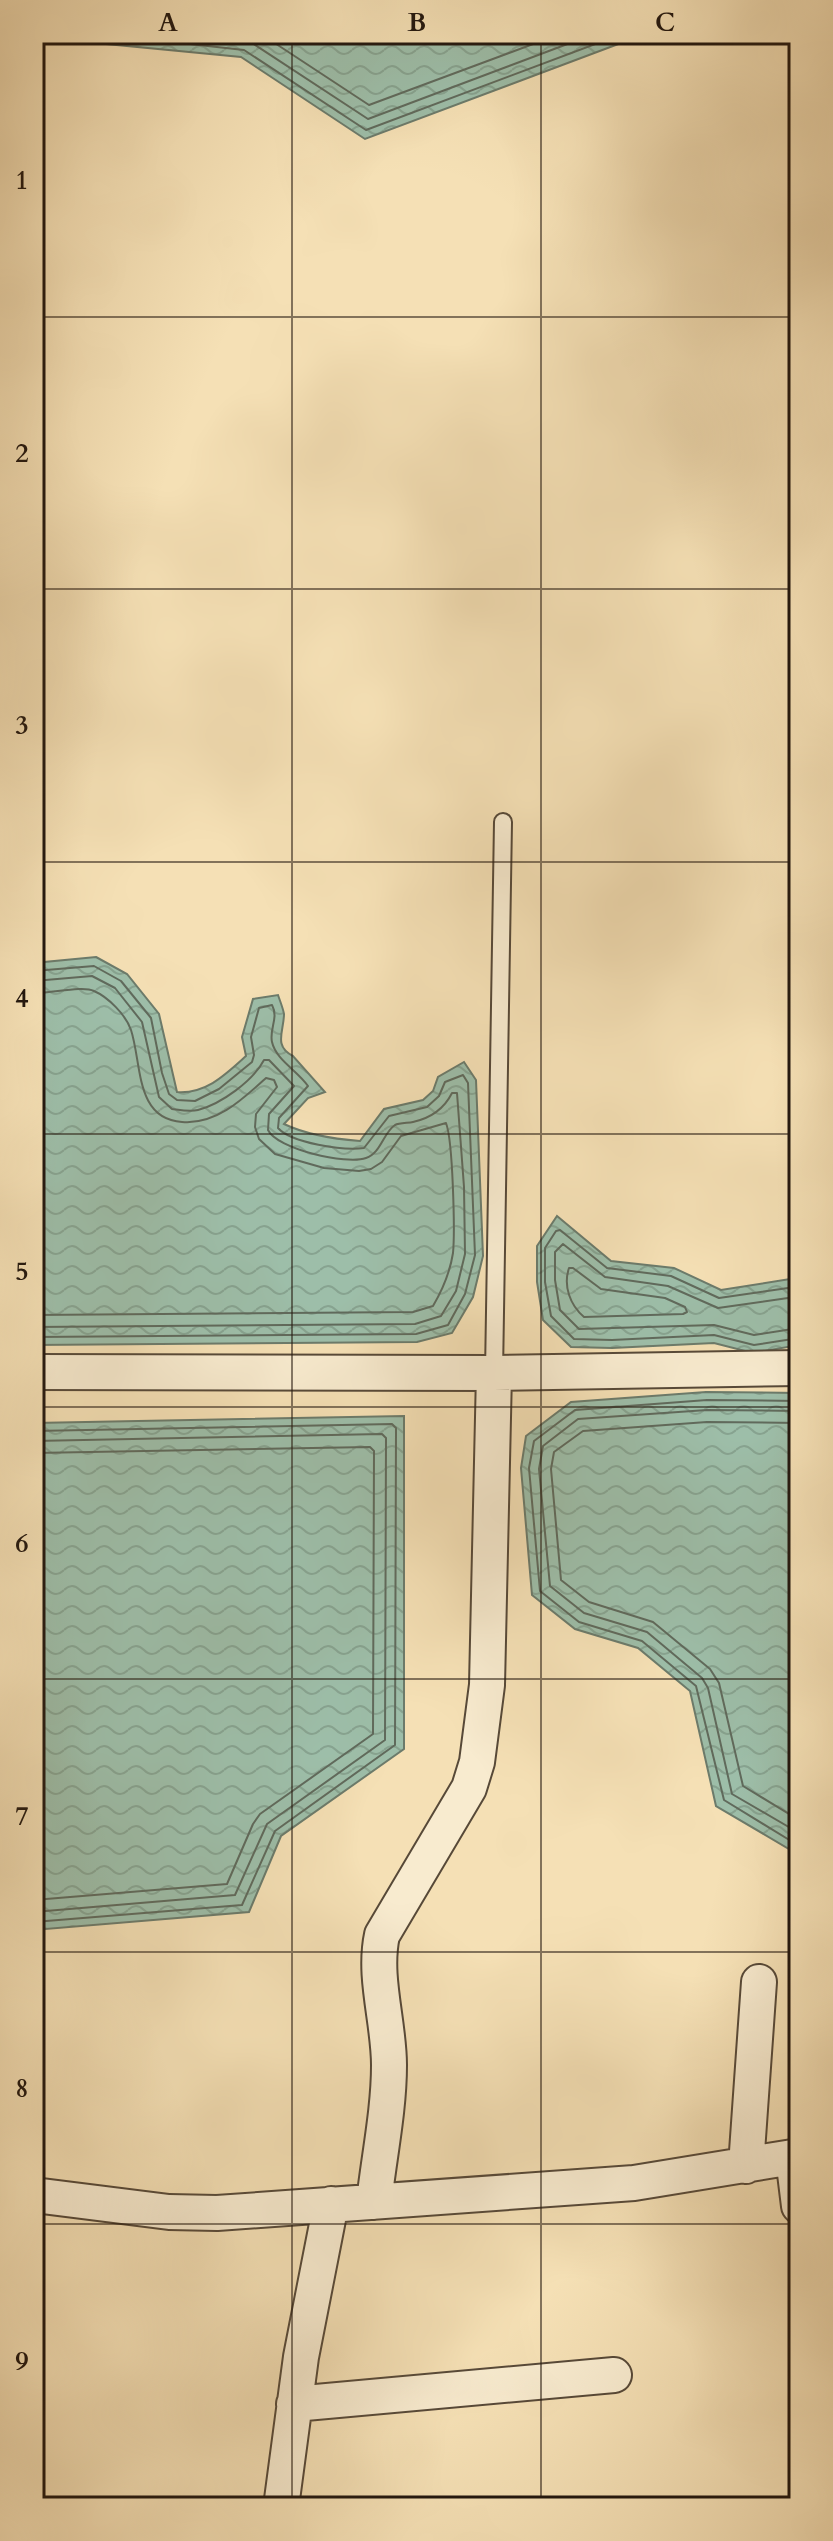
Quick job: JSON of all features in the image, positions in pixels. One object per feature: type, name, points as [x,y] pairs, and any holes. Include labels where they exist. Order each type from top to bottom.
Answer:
[{"type":"street","points":[[34,1372],[494,1373],[799,1368]]},
{"type":"street","points":[[374,2202],[389,2069],[378,1954],[382,1935],[469,1788],[477,1762],[487,1685],[494,1373]]},
{"type":"street","points":[[746,2166],[759,1982]]},
{"type":"street","points":[[34,2195],[169,2212],[217,2213],[634,2183],[796,2157],[799,2206]]},
{"type":"street","points":[[281,2507],[294,2404],[331,2204]]},
{"type":"street","points":[[294,2404],[614,2375]]},
{"type":"lane","points":[[494,1373],[503,822]]},
{"type":"water","points":[[89,34],[645,34],[365,139],[241,57],[96,43]]},
{"type":"water","points":[[96,957],[127,974],[159,1014],[177,1092],[206,1086],[246,1056],[242,1037],[253,999],[278,995],[284,1014],[283,1048],[325,1092],[308,1098],[284,1124],[302,1131],[360,1141],[384,1109],[423,1100],[433,1091],[438,1077],[464,1062],[476,1080],[483,1256],[473,1297],[452,1333],[417,1342],[34,1345],[34,963]]},
{"type":"water","points":[[557,1216],[611,1261],[674,1268],[721,1290],[790,1279],[799,1283],[799,1345],[753,1353],[714,1343],[571,1347],[543,1320],[537,1282],[537,1246]]},
{"type":"water","points":[[706,1392],[799,1393],[799,1851],[789,1849],[716,1806],[690,1691],[638,1648],[575,1629],[532,1595],[521,1468],[526,1436],[571,1402]]},
{"type":"water","points":[[404,1416],[404,1749],[281,1836],[249,1912],[34,1930],[34,1423]]}]
